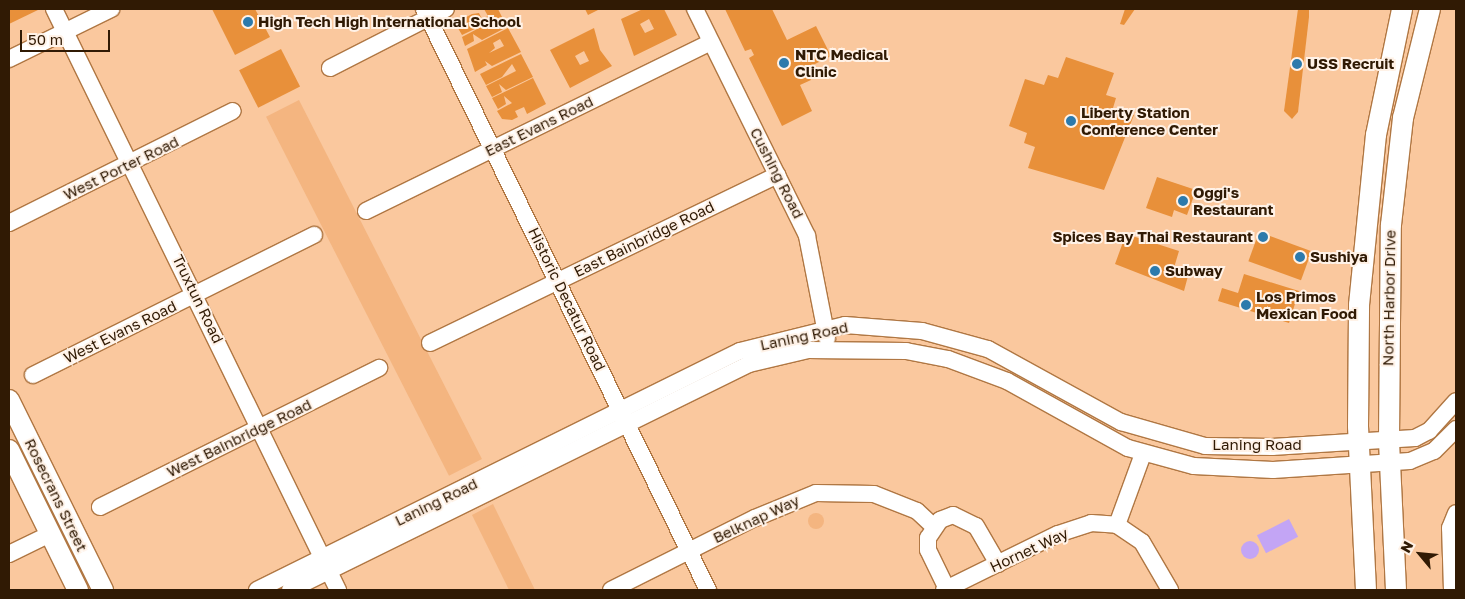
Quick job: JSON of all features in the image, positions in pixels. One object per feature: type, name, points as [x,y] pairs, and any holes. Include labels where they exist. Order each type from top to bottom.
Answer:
[{"type":"main road","name":"North Harbor Drive","points":[[1366,590],[1360,466],[1358,329],[1365,224],[1379,120],[1402,9]]},
{"type":"main road","name":"North Harbor Drive","points":[[1396,590],[1389,462],[1392,202],[1403,118],[1430,9]]},
{"type":"main road","name":"Rosecrans Street","points":[[9,400],[103,590]]},
{"type":"main road","name":"Rosecrans Street","points":[[9,450],[78,590]]},
{"type":"street","name":"Truxtun Road","points":[[54,9],[262,426],[338,590]]},
{"type":"street","points":[[9,59],[111,9]]},
{"type":"street","points":[[330,68],[427,13],[446,9]]},
{"type":"street","name":"Cushing Road","points":[[695,9],[778,175],[812,250],[830,347]]},
{"type":"street","name":"Historic Decatur Road","points":[[427,13],[708,590]]},
{"type":"street","name":"East Evans Road","points":[[366,211],[711,42]]},
{"type":"street","name":"West Porter Road","points":[[9,223],[233,112]]},
{"type":"street","name":"East Bainbridge Road","points":[[430,344],[558,280],[778,175]]},
{"type":"street","name":"West Evans Road","points":[[33,374],[314,235]]},
{"type":"street","name":"Laning Road","points":[[623,418],[740,350],[825,328],[862,324],[960,340],[1013,359],[1121,422],[1205,446],[1272,447],[1389,439],[1426,434],[1456,401]]},
{"type":"street","name":"Laning Road","points":[[257,590],[327,564],[623,418],[749,364],[830,347],[906,351],[977,367],[1094,433],[1143,454],[1233,470],[1360,466],[1426,456],[1456,429]]},
{"type":"street","name":"West Bainbridge Road","points":[[100,507],[379,368]]},
{"type":"street","points":[[1143,454],[1118,525],[1142,542],[1170,590]]},
{"type":"street","name":"Belknap Way","points":[[610,590],[816,493],[874,494],[917,511],[934,526]]},
{"type":"street","points":[[1452,590],[1450,528],[1456,513]]},
{"type":"street","points":[[946,590],[928,550],[934,526],[953,515],[966,518],[983,534],[998,564]]},
{"type":"street","name":"Hornet Way","points":[[946,590],[998,564],[1083,526],[1118,525]]},
{"type":"street","points":[[9,554],[50,534]]},
{"type":"street","name":"Laning Road","points":[[290,590],[327,564]]},
{"type":"shaded area","points":[[299,100],[482,459],[449,476],[266,117]]},
{"type":"shaded area","points":[[493,504],[535,590],[509,590],[472,515]]},
{"type":"shaded area","points":[[816,513],[824,521],[816,529],[808,521]]},
{"type":"shaded area","points":[[1289,519],[1298,537],[1266,553],[1257,535]]},
{"type":"shaded area","points":[[1246,541],[1254,541],[1259,546],[1257,557],[1246,559],[1241,554],[1241,546]]},
{"type":"building","points":[[9,9],[40,9],[9,24]]},
{"type":"building","points":[[212,9],[255,9],[270,37],[235,55]]},
{"type":"building","points":[[484,9],[498,9],[507,27],[482,40],[473,34],[474,41],[465,46],[462,37],[498,18],[462,35],[455,23],[472,14],[479,13],[482,19],[488,16]]},
{"type":"building","points":[[585,9],[600,9],[588,15]]},
{"type":"building","points":[[643,9],[664,9],[677,35],[634,56],[621,19]],"holes":[[[649,19],[654,29],[645,33],[640,24]]]},
{"type":"building","name":"NTC Medical Clinic","points":[[725,9],[772,9],[787,40],[816,26],[831,56],[805,69],[811,80],[800,85],[812,111],[782,126],[749,58],[754,55],[751,49],[745,51]]},
{"type":"building","points":[[1125,9],[1135,9],[1124,25],[1120,24]]},
{"type":"building","name":"USS Recruit","points":[[1298,9],[1309,9],[1309,17],[1298,112],[1292,119],[1284,111]]},
{"type":"building","points":[[508,28],[521,52],[492,66],[485,61],[487,65],[475,72],[467,49]],"holes":[[[500,39],[504,46],[489,53],[495,48],[493,43]]]},
{"type":"building","points":[[594,28],[600,50],[612,66],[570,88],[550,50]],"holes":[[[584,51],[589,61],[580,65],[575,56]]]},
{"type":"building","points":[[281,49],[300,86],[258,108],[239,70]]},
{"type":"building","points":[[521,54],[533,77],[506,90],[499,84],[502,92],[492,97],[486,86],[516,71],[512,64],[502,77],[486,85],[480,74]]},
{"type":"building","name":"Liberty Station Conference Center","points":[[1066,57],[1114,73],[1106,95],[1116,98],[1113,108],[1134,115],[1104,190],[1028,168],[1035,147],[1024,143],[1027,133],[1009,126],[1025,79],[1044,85],[1048,75],[1058,78]]},
{"type":"building","points":[[533,78],[546,104],[527,114],[524,107],[515,111],[518,117],[512,120],[502,119],[497,111],[512,103],[504,96],[506,104],[498,109],[492,98]]},
{"type":"building","points":[[1157,177],[1196,190],[1187,215],[1174,210],[1172,217],[1146,208]]},
{"type":"building","points":[[1259,232],[1312,251],[1301,280],[1248,261]]},
{"type":"building","points":[[1126,234],[1179,251],[1173,271],[1188,276],[1184,291],[1115,264]]},
{"type":"building","points":[[1244,274],[1299,291],[1289,323],[1218,301],[1222,288],[1238,293]]},
{"type":"place","name":"High Tech High International School","points":[[248,22]]},
{"type":"place","name":"NTC Medical Clinic","points":[[784,63]]},
{"type":"place","name":"USS Recruit","points":[[1297,64]]},
{"type":"place","name":"Liberty Station Conference Center","points":[[1071,121]]},
{"type":"place","name":"Oggi's Restaurant","points":[[1183,201]]},
{"type":"place","name":"Spices Bay Thai Restaurant","points":[[1263,237]]},
{"type":"place","name":"Sushiya","points":[[1300,257]]},
{"type":"place","name":"Subway","points":[[1155,271]]},
{"type":"place","name":"Los Primos Mexican Food","points":[[1246,305]]}]
